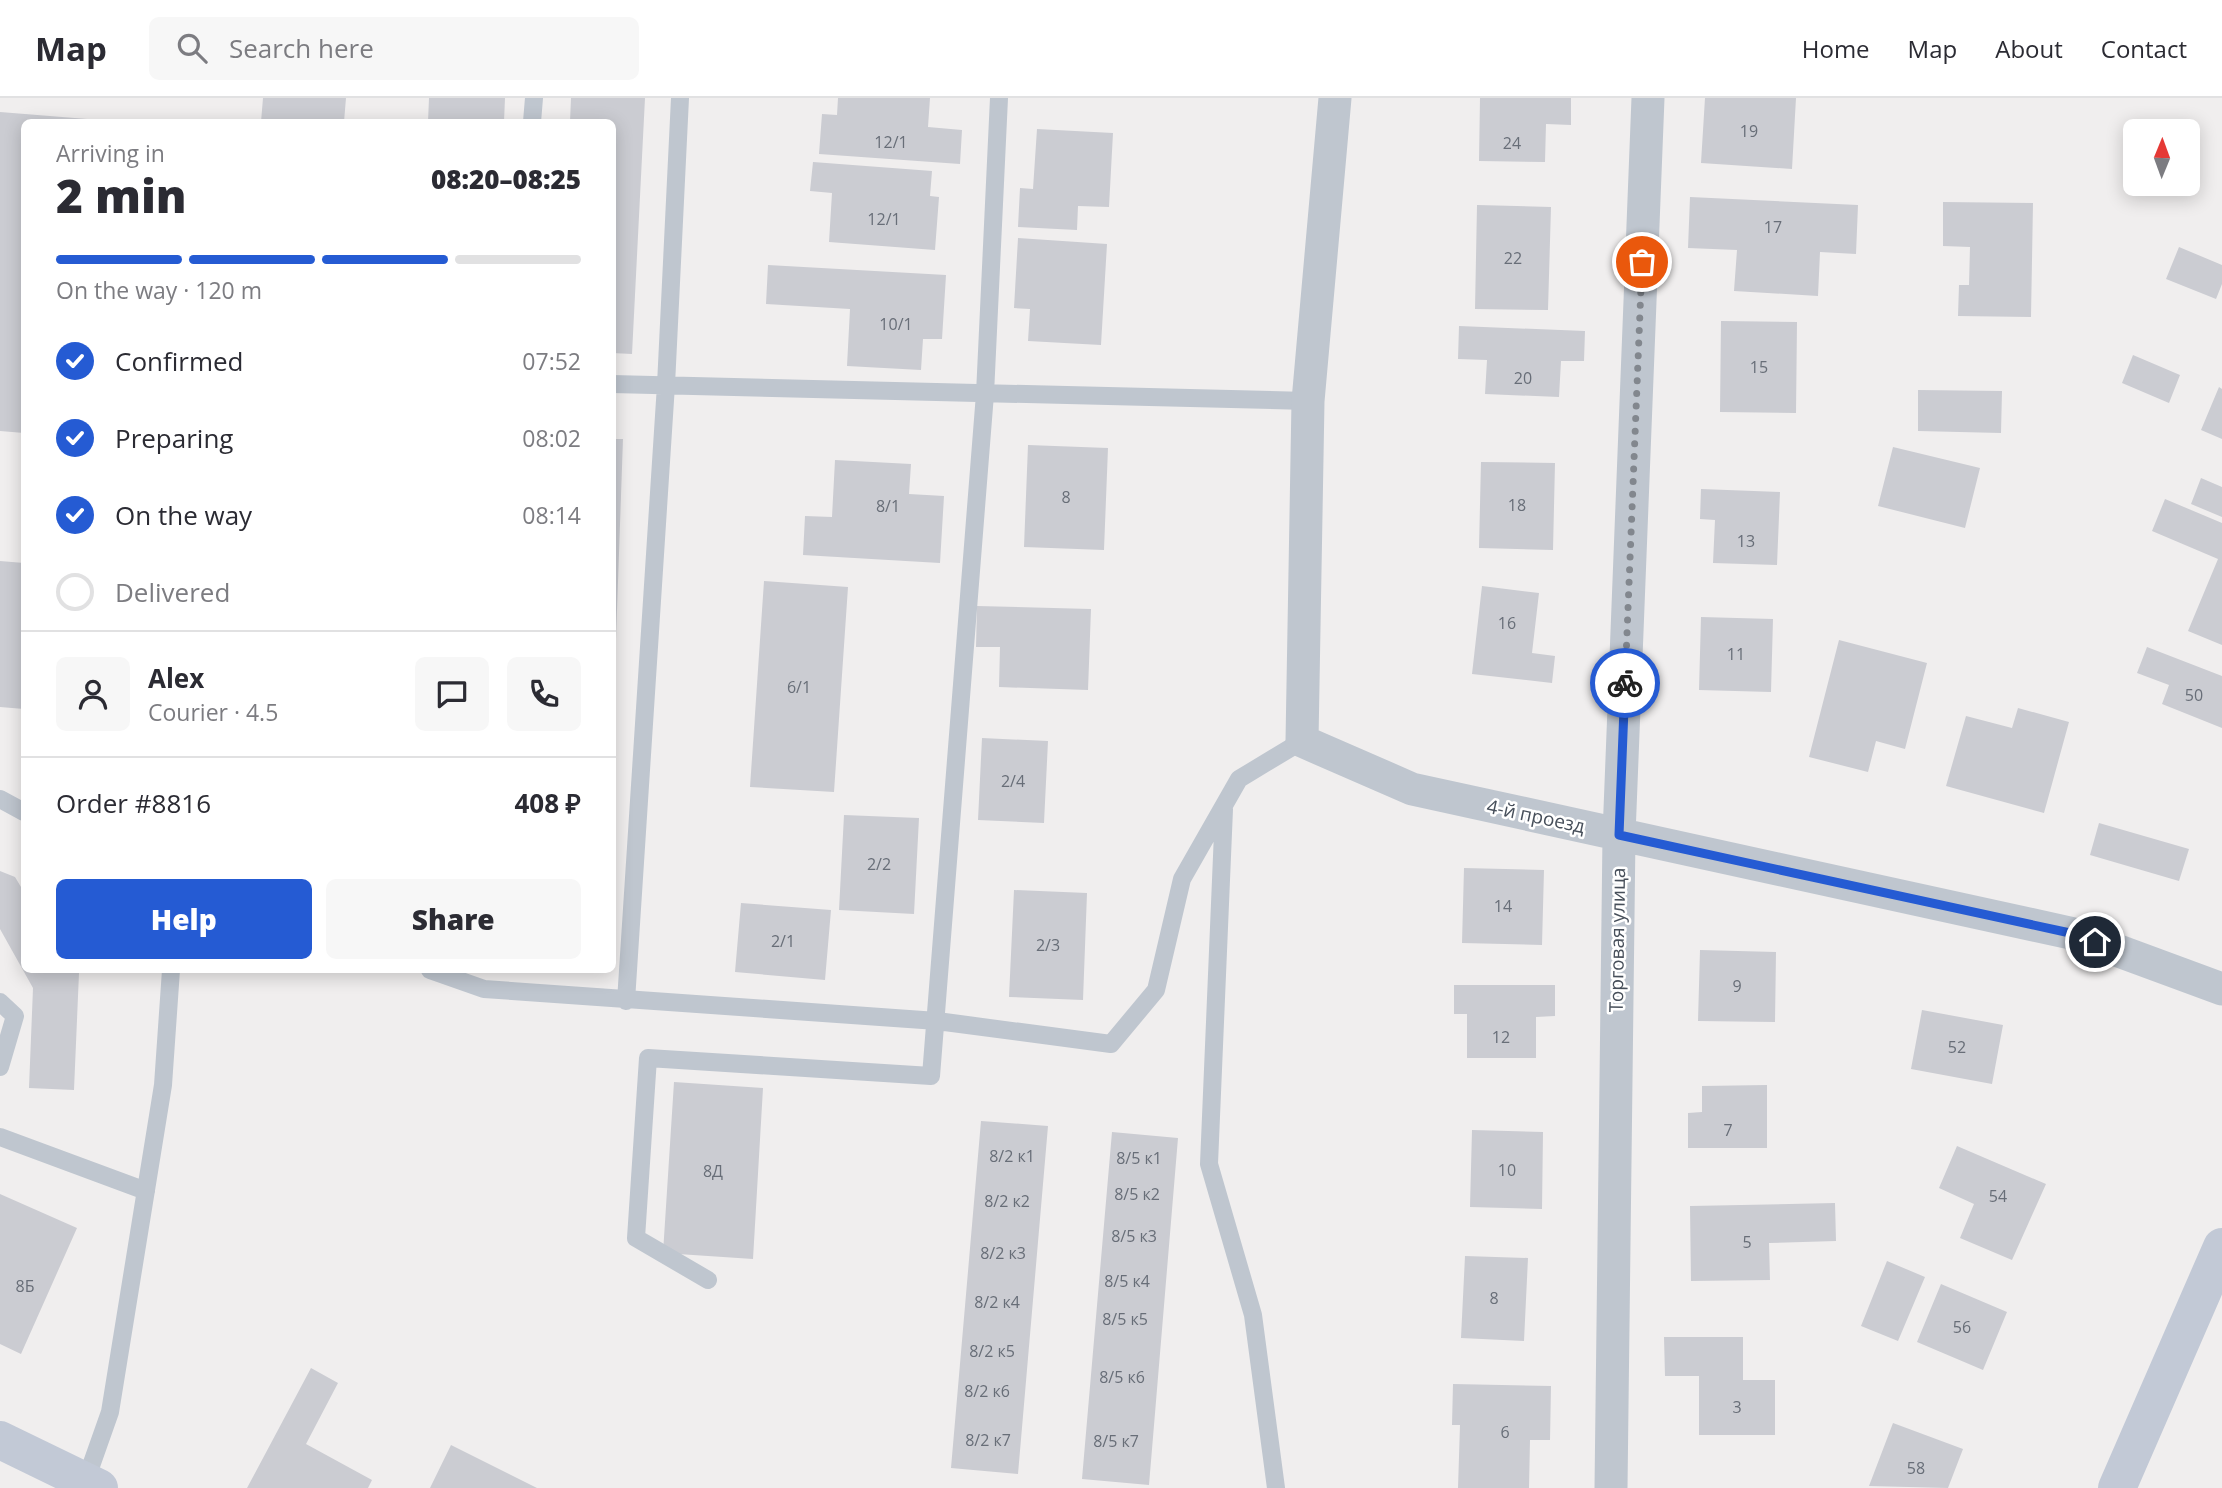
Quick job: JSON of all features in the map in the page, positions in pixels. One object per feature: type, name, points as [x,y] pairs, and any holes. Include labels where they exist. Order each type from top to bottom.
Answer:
[{"type":"main road","points":[[2117,1488],[2222,1247]]},
{"type":"main road","points":[[0,1440],[93,1484]]},
{"type":"street","points":[[1302,741],[1308,401],[1335,98]]},
{"type":"street","name":"Торговая улица","points":[[1611,1488],[1619,835],[1648,98]]},
{"type":"street","name":"4-й проезд","points":[[1302,741],[1412,789],[2070,933],[2222,989]]},
{"type":"lane","points":[[533,119],[534,98]]},
{"type":"lane","points":[[626,1001],[666,385],[680,98]]},
{"type":"lane","points":[[708,1280],[636,1238],[648,1058],[931,1076],[985,394],[999,98]]},
{"type":"lane","points":[[616,384],[1308,401]]},
{"type":"lane","points":[[439,973],[484,989],[937,1021],[1111,1044],[1156,990],[1182,879],[1239,779],[1302,741]]},
{"type":"lane","points":[[0,799],[21,810]]},
{"type":"lane","points":[[1224,806],[1209,1164],[1253,1315],[1276,1488]]},
{"type":"lane","points":[[93,1484],[110,1412],[163,1085],[171,973]]},
{"type":"lane","points":[[484,989],[485,973]]},
{"type":"lane","points":[[0,1002],[15,1016],[0,1068]]},
{"type":"lane","points":[[0,1137],[146,1191]]},
{"type":"building","points":[[263,98],[346,98],[344,119],[261,119]]},
{"type":"building","points":[[429,98],[505,98],[504,119],[428,119]]},
{"type":"building","points":[[571,98],[645,98],[632,354],[616,353],[616,119],[570,119]]},
{"type":"building","points":[[838,98],[930,98],[928,127],[962,130],[960,164],[819,154],[822,114],[837,115]]},
{"type":"building","points":[[1480,98],[1571,98],[1571,125],[1546,124],[1545,162],[1479,161]]},
{"type":"building","points":[[1705,98],[1796,98],[1792,169],[1701,163]]},
{"type":"building","points":[[0,112],[87,119],[21,119],[21,433],[0,431]]},
{"type":"building","points":[[1037,129],[1113,133],[1109,207],[1078,206],[1077,230],[1018,227],[1020,188],[1033,189]]},
{"type":"building","points":[[813,162],[932,171],[930,196],[939,197],[935,250],[829,242],[832,193],[810,191]]},
{"type":"building","points":[[1690,197],[1858,205],[1856,254],[1820,252],[1818,296],[1734,291],[1737,250],[1688,248]]},
{"type":"building","points":[[1943,202],[2033,203],[2031,317],[1958,316],[1959,285],[1969,285],[1970,247],[1943,246]]},
{"type":"building","points":[[1477,205],[1551,207],[1548,310],[1475,309]]},
{"type":"building","points":[[1018,238],[1107,244],[1101,345],[1028,341],[1030,309],[1014,308]]},
{"type":"building","points":[[2179,247],[2222,265],[2222,284],[2216,299],[2166,279]]},
{"type":"building","points":[[768,265],[946,275],[942,339],[923,339],[921,370],[847,366],[850,309],[766,304]]},
{"type":"building","points":[[1721,321],[1797,322],[1796,413],[1720,412]]},
{"type":"building","points":[[1459,326],[1585,331],[1584,361],[1561,361],[1559,397],[1485,394],[1487,360],[1458,359]]},
{"type":"building","points":[[2133,355],[2180,375],[2169,403],[2122,383]]},
{"type":"building","points":[[2219,387],[2222,389],[2222,439],[2201,430]]},
{"type":"building","points":[[1918,390],[2002,391],[2001,433],[1918,431]]},
{"type":"building","points":[[616,439],[623,439],[616,638]]},
{"type":"building","points":[[1028,445],[1108,448],[1104,550],[1024,547]]},
{"type":"building","points":[[1893,447],[1980,468],[1965,528],[1878,506]]},
{"type":"building","points":[[835,460],[911,464],[909,494],[944,496],[940,563],[803,555],[805,516],[832,517]]},
{"type":"building","points":[[1481,462],[1555,463],[1553,550],[1479,548]]},
{"type":"building","points":[[2201,478],[2222,487],[2222,517],[2191,504]]},
{"type":"building","points":[[1701,489],[1780,492],[1777,565],[1713,563],[1715,520],[1700,519]]},
{"type":"building","points":[[2165,499],[2222,523],[2222,645],[2188,631],[2218,559],[2152,531]]},
{"type":"building","points":[[0,561],[21,563],[21,709],[0,707]]},
{"type":"building","points":[[764,581],[848,587],[834,792],[750,787]]},
{"type":"building","points":[[1482,586],[1539,593],[1532,653],[1555,656],[1552,683],[1472,674]]},
{"type":"building","points":[[977,606],[1091,609],[1088,690],[999,687],[1000,647],[976,647]]},
{"type":"building","points":[[1701,617],[1773,619],[1771,692],[1699,690]]},
{"type":"building","points":[[1839,640],[1927,663],[1905,749],[1876,741],[1868,772],[1809,757]]},
{"type":"building","points":[[2147,647],[2222,676],[2222,728],[2162,704],[2169,685],[2137,673]]},
{"type":"building","points":[[2018,708],[2069,722],[2044,813],[1946,786],[1966,716],[2012,728]]},
{"type":"building","points":[[982,738],[1048,741],[1044,823],[978,820]]},
{"type":"building","points":[[844,815],[919,818],[914,914],[839,910]]},
{"type":"building","points":[[2099,823],[2189,849],[2179,881],[2090,855]]},
{"type":"building","points":[[1464,868],[1544,870],[1542,945],[1462,943]]},
{"type":"building","points":[[0,871],[15,877],[21,887],[21,967],[0,929]]},
{"type":"building","points":[[1014,890],[1087,893],[1083,1000],[1009,997]]},
{"type":"building","points":[[741,903],[831,910],[825,980],[735,972]]},
{"type":"building","points":[[1700,950],[1776,952],[1775,1022],[1698,1021]]},
{"type":"building","points":[[25,973],[79,973],[74,1090],[29,1088],[33,988]]},
{"type":"building","points":[[1454,985],[1555,985],[1555,1016],[1536,1017],[1536,1058],[1467,1058],[1467,1014],[1454,1014]]},
{"type":"building","points":[[1922,1010],[2003,1025],[1992,1084],[1911,1069]]},
{"type":"building","points":[[674,1082],[763,1088],[753,1259],[663,1253]]},
{"type":"building","points":[[1767,1085],[1767,1148],[1688,1148],[1688,1113],[1702,1112],[1702,1086]]},
{"type":"building","points":[[981,1121],[1048,1126],[1018,1474],[951,1468]]},
{"type":"building","points":[[1472,1130],[1543,1132],[1542,1209],[1470,1207]]},
{"type":"building","points":[[1112,1132],[1178,1138],[1149,1485],[1082,1479]]},
{"type":"building","points":[[1957,1146],[2046,1184],[2012,1260],[1960,1238],[1974,1204],[1939,1188]]},
{"type":"building","points":[[0,1194],[77,1228],[21,1354],[0,1344]]},
{"type":"building","points":[[1835,1203],[1836,1241],[1769,1243],[1770,1280],[1691,1281],[1690,1206]]},
{"type":"building","points":[[1465,1256],[1528,1258],[1524,1341],[1461,1338]]},
{"type":"building","points":[[1887,1261],[1925,1277],[1898,1341],[1861,1326]]},
{"type":"building","points":[[1941,1284],[2007,1312],[1983,1370],[1917,1342]]},
{"type":"building","points":[[1664,1337],[1743,1337],[1743,1380],[1775,1380],[1775,1435],[1699,1435],[1699,1376],[1665,1376]]},
{"type":"building","points":[[311,1368],[338,1383],[306,1444],[372,1480],[368,1488],[247,1488]]},
{"type":"building","points":[[1453,1384],[1551,1386],[1550,1440],[1530,1440],[1529,1488],[1458,1488],[1460,1425],[1452,1425]]},
{"type":"building","points":[[1893,1423],[1963,1449],[1948,1488],[1869,1486]]},
{"type":"building","points":[[451,1445],[537,1488],[430,1488]]},
{"type":"way so far","points":[[1625,683],[1642,262]]},
{"type":"route","points":[[1625,683],[1619,835],[1829,878],[2070,933],[2095,942]]}]
